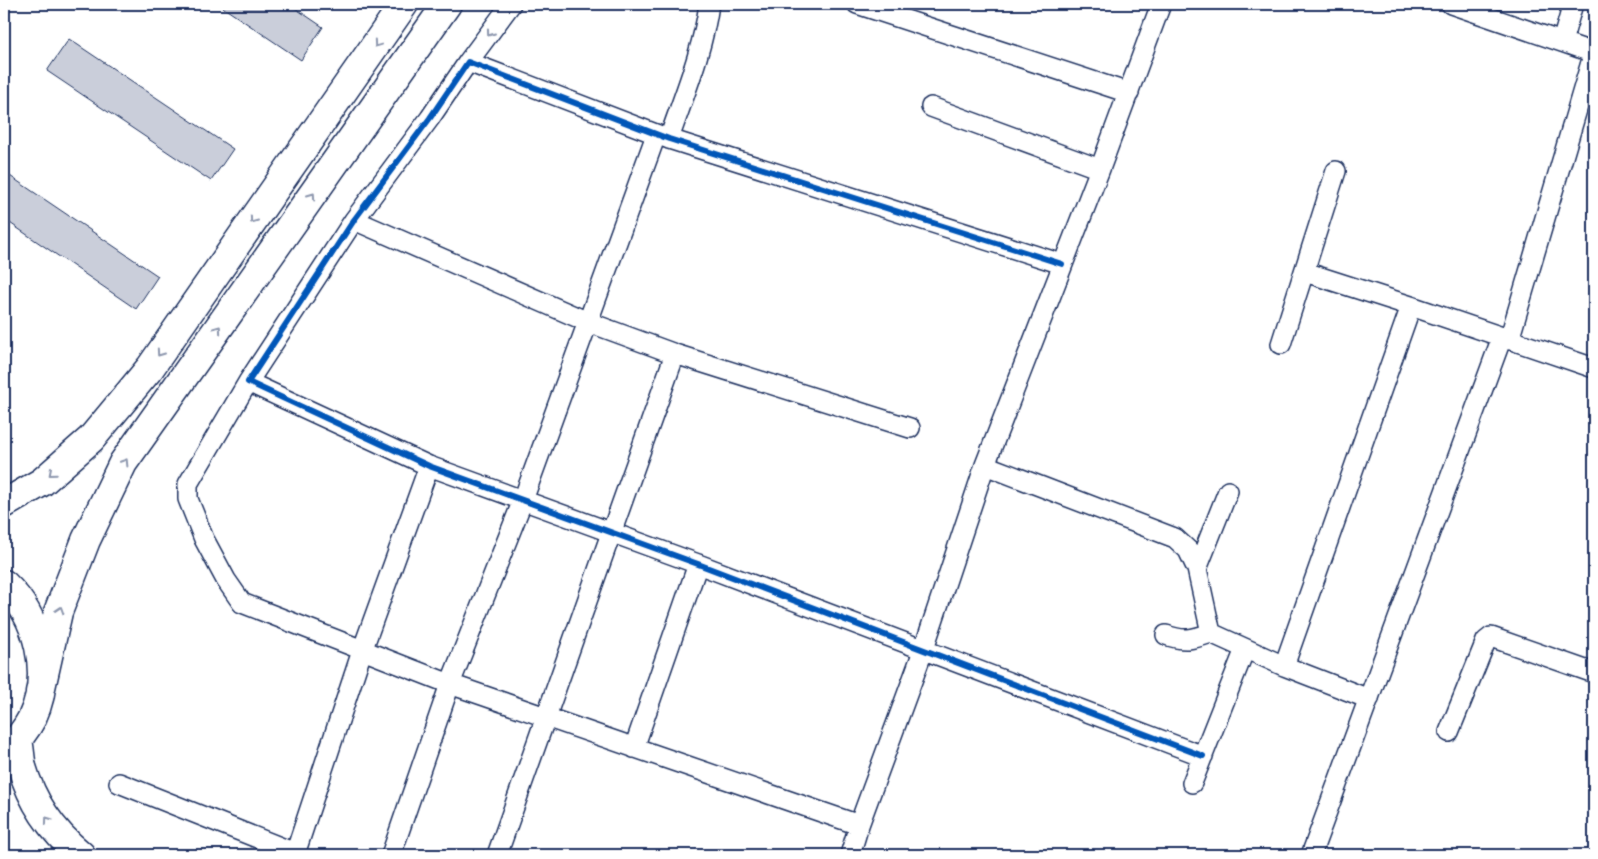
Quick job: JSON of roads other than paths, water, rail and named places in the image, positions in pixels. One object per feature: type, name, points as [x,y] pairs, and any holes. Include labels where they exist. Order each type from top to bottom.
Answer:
[{"type":"main road","points":[[4,504],[42,482],[91,440],[150,368],[404,4]]},
{"type":"main road","points":[[81,855],[59,835],[45,817],[34,797],[22,766],[11,747],[32,717],[40,692],[58,612],[86,540],[123,463],[447,4]]},
{"type":"main road","points":[[4,584],[24,608],[36,634],[42,662],[40,692]]},
{"type":"street","points":[[510,4],[430,118],[354,220],[248,382],[188,484],[188,499],[195,518],[226,580],[242,604],[450,684],[860,824]]},
{"type":"street","points":[[391,855],[450,684],[523,500],[588,322],[662,137],[694,68],[707,22],[709,4]]},
{"type":"street","points":[[857,4],[1128,93]]},
{"type":"street","points":[[850,855],[923,650],[985,465],[1100,170],[1161,4]]},
{"type":"street","points":[[1311,855],[1506,339],[1594,52],[1451,4]]},
{"type":"street","points":[[1562,42],[1573,4]]},
{"type":"street","points":[[468,62],[662,137],[1062,264]]},
{"type":"street","points":[[931,107],[1100,170]]},
{"type":"street","points":[[1280,344],[1305,272],[1336,171]]},
{"type":"street","points":[[354,220],[588,322],[675,354],[910,428]]},
{"type":"street","points":[[1305,272],[1594,368]]},
{"type":"street","points":[[1284,666],[1411,306]]},
{"type":"street","points":[[497,855],[675,354]]},
{"type":"street","points":[[248,382],[430,466],[698,564],[1203,756]]},
{"type":"street","points":[[985,465],[1175,538],[1188,550],[1197,569],[1211,633]]},
{"type":"street","points":[[119,783],[298,854],[362,651],[430,466]]},
{"type":"street","points":[[1197,569],[1228,491]]},
{"type":"street","points":[[634,748],[698,564]]},
{"type":"street","points":[[1166,635],[1178,640],[1192,640],[1211,633],[1284,666],[1369,699]]},
{"type":"street","points":[[1450,732],[1486,641],[1491,637],[1594,672]]},
{"type":"street","points":[[1192,783],[1246,650]]}]
